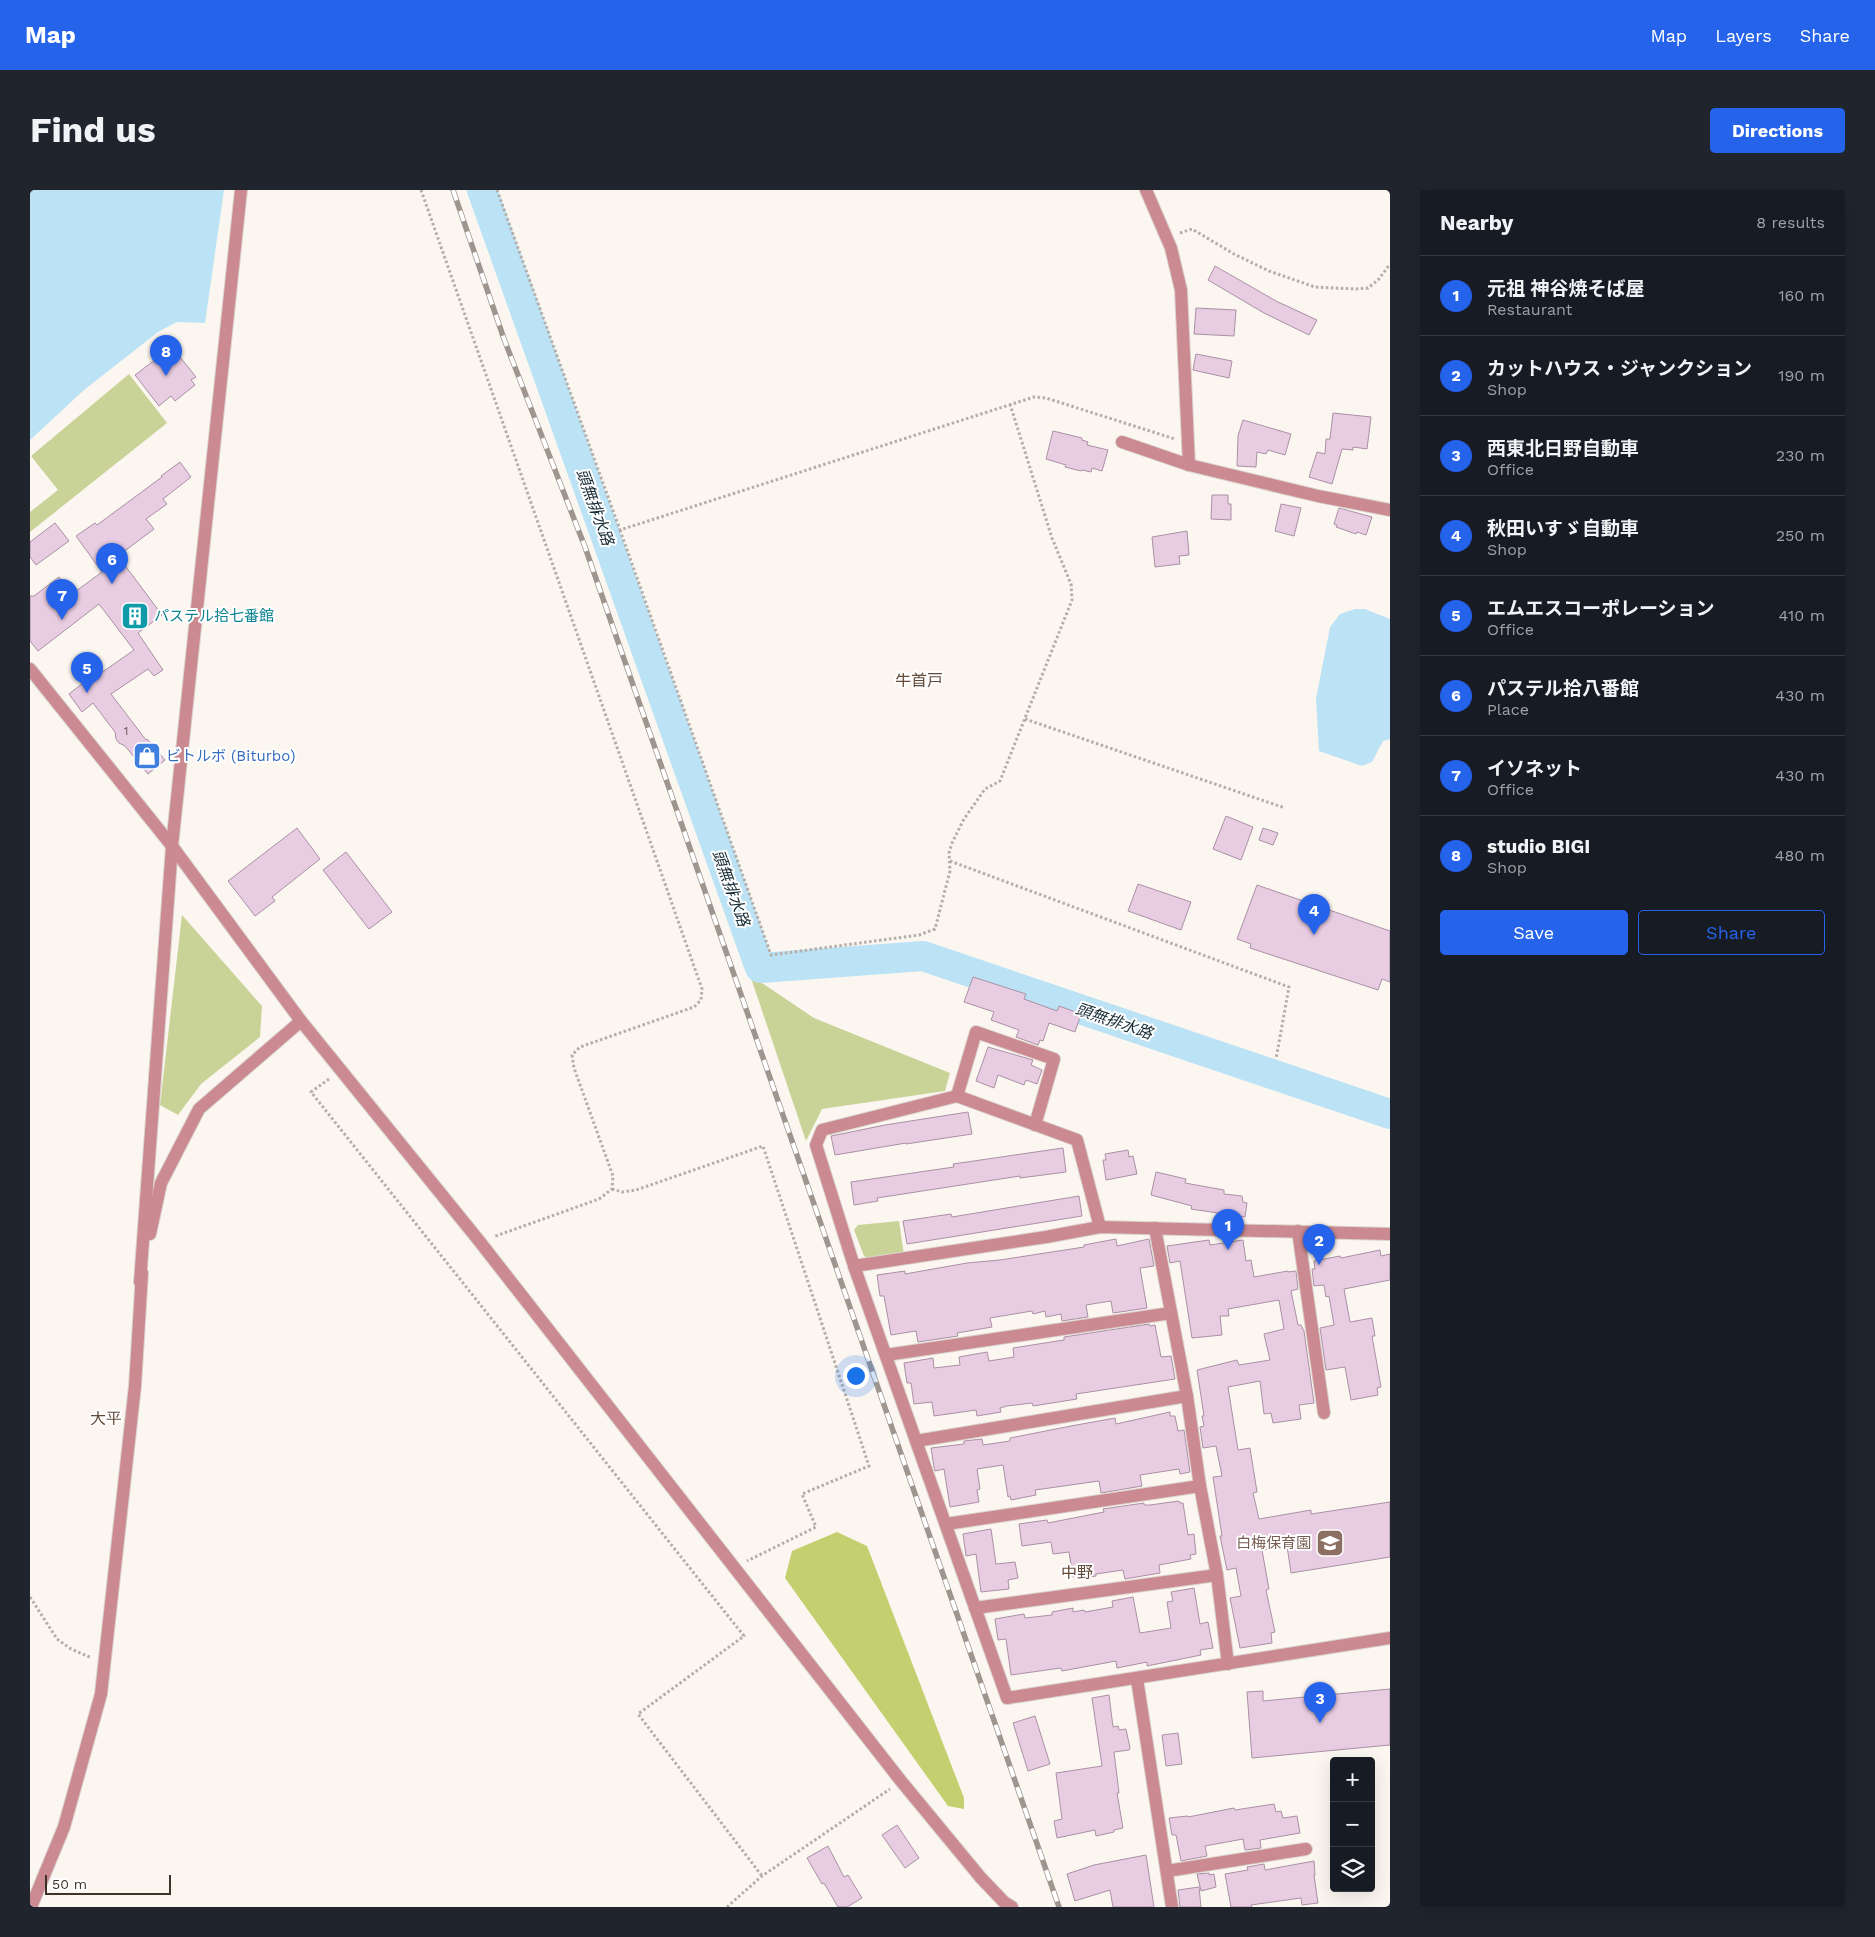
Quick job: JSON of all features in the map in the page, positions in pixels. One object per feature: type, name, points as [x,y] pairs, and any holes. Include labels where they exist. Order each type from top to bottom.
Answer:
[{"type":"street","points":[[31,1907],[64,1827],[101,1694],[135,1386],[140,1282],[172,846],[241,190]]},
{"type":"street","points":[[1146,190],[1171,248],[1181,290],[1189,465]]},
{"type":"street","points":[[1122,442],[1189,465],[1318,496],[1390,510]]},
{"type":"street","points":[[30,669],[172,846],[302,1021],[480,1242],[901,1781],[981,1878],[1004,1902],[1012,1907]]},
{"type":"street","points":[[140,1282],[161,1183],[199,1110],[302,1021]]},
{"type":"street","points":[[957,1096],[976,1032],[1054,1059],[1035,1125]]},
{"type":"street","points":[[1100,1226],[1077,1140],[957,1096],[822,1130],[816,1145],[854,1266],[1007,1698],[1390,1638]]},
{"type":"street","points":[[854,1266],[1046,1237],[1100,1226],[1390,1234]]},
{"type":"street","points":[[1155,1228],[1187,1396],[1200,1486],[1216,1575],[1228,1664]]},
{"type":"street","points":[[1298,1231],[1324,1413]]},
{"type":"street","points":[[886,1355],[1171,1313]]},
{"type":"street","points":[[916,1441],[1187,1396]]},
{"type":"street","points":[[946,1524],[1200,1486]]},
{"type":"street","points":[[975,1608],[1216,1575]]},
{"type":"street","points":[[1137,1679],[1172,1907]]},
{"type":"street","points":[[1167,1871],[1306,1849]]},
{"type":"path","points":[[420,190],[702,989],[701,1000],[694,1007],[580,1047],[572,1055],[574,1068],[613,1176],[612,1189]]},
{"type":"path","points":[[497,190],[771,955],[919,935],[935,929],[950,870],[949,853],[952,843],[964,818],[985,788],[1000,781],[1072,600],[1071,584],[1052,538],[1010,404]]},
{"type":"path","points":[[1166,237],[1192,229],[1234,254],[1269,271],[1315,287],[1368,288],[1378,280],[1390,264]]},
{"type":"path","points":[[620,530],[1034,397],[1046,398],[1188,442]]},
{"type":"path","points":[[1025,719],[1285,808]]},
{"type":"path","points":[[950,861],[1289,988],[1276,1059]]},
{"type":"path","points":[[342,1069],[311,1092],[744,1636],[638,1714],[762,1876]]},
{"type":"path","points":[[612,1189],[622,1192],[636,1190],[763,1146],[869,1466],[802,1494],[816,1527],[735,1568]]},
{"type":"path","points":[[480,1242],[598,1199],[612,1189]]},
{"type":"path","points":[[30,1597],[57,1639],[71,1649],[104,1664]]},
{"type":"path","points":[[727,1907],[762,1876],[901,1781]]},
{"type":"green space","points":[[129,374],[167,423],[30,532],[30,512],[58,490],[31,456]]},
{"type":"green space","points":[[182,915],[262,1006],[260,1037],[201,1084],[178,1115],[160,1105]]},
{"type":"green space","points":[[750,975],[814,1018],[950,1073],[945,1091],[822,1109],[806,1141]]},
{"type":"green space","points":[[899,1221],[904,1255],[871,1259],[864,1256],[854,1230],[858,1225]]},
{"type":"green space","points":[[837,1532],[867,1546],[964,1798],[964,1809],[948,1806],[785,1578],[792,1551]]},
{"type":"water","points":[[30,190],[224,190],[205,323],[177,322],[158,332],[84,390],[30,440]]},
{"type":"water","points":[[1355,609],[1365,609],[1390,619],[1390,739],[1383,741],[1372,762],[1362,766],[1319,751],[1316,699],[1330,627],[1340,614]]},
{"type":"building","points":[[1215,266],[1276,301],[1317,320],[1309,335],[1264,313],[1208,280]]},
{"type":"building","points":[[1196,308],[1236,310],[1234,336],[1194,334]]},
{"type":"building","points":[[172,347],[196,377],[191,380],[195,385],[175,401],[171,396],[159,406],[135,375]]},
{"type":"building","points":[[1196,354],[1232,361],[1229,378],[1193,370]]},
{"type":"building","points":[[1333,413],[1371,417],[1367,449],[1353,447],[1353,450],[1342,449],[1332,484],[1309,477],[1317,452],[1325,454],[1326,439],[1330,439]]},
{"type":"building","points":[[1243,420],[1291,434],[1285,455],[1268,450],[1266,454],[1257,452],[1256,467],[1237,466],[1238,436]]},
{"type":"building","points":[[1053,431],[1082,438],[1082,440],[1088,442],[1087,445],[1108,450],[1102,471],[1092,468],[1091,472],[1081,471],[1046,459]]},
{"type":"building","points":[[180,462],[191,477],[163,499],[167,504],[146,519],[154,529],[118,556],[162,615],[138,633],[163,670],[154,676],[148,669],[111,694],[146,740],[165,760],[148,774],[125,746],[119,743],[115,732],[93,703],[82,712],[69,694],[92,676],[94,678],[134,650],[99,604],[38,651],[30,641],[30,596],[34,596],[59,577],[72,594],[102,572],[76,536],[95,523],[97,525]]},
{"type":"building","points":[[1212,495],[1228,495],[1228,504],[1231,504],[1231,520],[1211,519]]},
{"type":"building","points":[[1281,504],[1301,508],[1294,536],[1275,531]]},
{"type":"building","points":[[1339,508],[1372,517],[1366,535],[1357,532],[1356,534],[1336,527],[1337,525],[1334,524]]},
{"type":"building","points":[[55,523],[69,541],[36,565],[30,557],[30,542]]},
{"type":"building","points":[[1187,531],[1189,555],[1179,556],[1180,564],[1155,567],[1152,537]]},
{"type":"building","points":[[1226,816],[1253,827],[1241,860],[1213,849]]},
{"type":"building","points":[[297,828],[320,859],[272,897],[275,901],[255,916],[228,881]]},
{"type":"building","points":[[1263,828],[1278,833],[1273,845],[1259,840]]},
{"type":"building","points":[[346,852],[392,912],[369,929],[323,870]]},
{"type":"building","points":[[1138,884],[1191,902],[1181,930],[1128,911]]},
{"type":"building","points":[[1257,885],[1390,931],[1390,982],[1382,979],[1378,990],[1250,948],[1251,944],[1237,939]]},
{"type":"building","points":[[973,977],[1026,994],[1024,999],[1057,1011],[1059,1006],[1081,1014],[1075,1032],[1049,1023],[1043,1041],[1040,1040],[1038,1045],[1016,1037],[1019,1030],[991,1020],[994,1012],[964,1002]]},
{"type":"building","points":[[988,1047],[1033,1060],[1031,1065],[1042,1070],[1037,1084],[1026,1080],[1024,1085],[998,1075],[994,1088],[976,1081]]},
{"type":"building","points":[[968,1112],[972,1134],[835,1155],[831,1136],[885,1125]]},
{"type":"building","points":[[1063,1148],[1066,1172],[1020,1178],[1020,1176],[877,1198],[878,1201],[854,1205],[851,1182],[954,1167],[953,1164]]},
{"type":"building","points":[[1128,1150],[1129,1157],[1133,1156],[1137,1174],[1106,1180],[1103,1160],[1106,1160],[1105,1154]]},
{"type":"building","points":[[1156,1172],[1186,1179],[1185,1183],[1224,1190],[1224,1194],[1242,1196],[1243,1202],[1247,1203],[1245,1217],[1191,1209],[1192,1206],[1151,1195]]},
{"type":"building","points":[[1079,1196],[1082,1216],[907,1244],[903,1221],[951,1214],[952,1217]]},
{"type":"building","points":[[1116,1239],[1117,1246],[1149,1239],[1154,1266],[1140,1268],[1147,1308],[1113,1313],[1111,1301],[1086,1305],[1088,1317],[1062,1321],[1061,1314],[1046,1317],[1045,1311],[1033,1314],[1032,1311],[990,1318],[992,1327],[957,1333],[958,1336],[918,1342],[916,1331],[891,1335],[884,1296],[880,1296],[877,1275],[905,1271],[905,1274],[967,1263],[1000,1260],[1084,1247],[1084,1245]]},
{"type":"building","points":[[1209,1240],[1210,1245],[1243,1240],[1246,1261],[1251,1260],[1254,1277],[1296,1271],[1298,1289],[1291,1291],[1298,1325],[1301,1325],[1304,1331],[1314,1403],[1299,1405],[1301,1419],[1273,1423],[1271,1413],[1264,1414],[1260,1381],[1228,1387],[1238,1450],[1250,1448],[1257,1492],[1253,1493],[1259,1519],[1311,1510],[1311,1514],[1390,1502],[1390,1557],[1291,1573],[1287,1546],[1262,1550],[1269,1589],[1266,1590],[1275,1632],[1271,1633],[1272,1643],[1240,1648],[1230,1598],[1241,1596],[1236,1568],[1227,1570],[1220,1536],[1222,1536],[1213,1477],[1222,1476],[1216,1446],[1203,1448],[1200,1427],[1204,1426],[1202,1416],[1204,1416],[1197,1370],[1237,1360],[1239,1365],[1270,1360],[1264,1334],[1284,1329],[1279,1300],[1228,1309],[1229,1316],[1220,1316],[1222,1335],[1192,1338],[1180,1261],[1170,1263],[1167,1246]]},
{"type":"building","points":[[1380,1250],[1381,1256],[1390,1254],[1390,1280],[1344,1289],[1350,1322],[1372,1318],[1375,1336],[1372,1336],[1381,1387],[1377,1388],[1378,1395],[1351,1400],[1345,1367],[1326,1370],[1320,1328],[1334,1325],[1329,1296],[1326,1297],[1324,1285],[1314,1286],[1312,1269],[1315,1269],[1314,1261]]},
{"type":"building","points":[[1149,1324],[1150,1326],[1155,1325],[1161,1357],[1171,1356],[1175,1379],[1076,1394],[1077,1399],[1033,1406],[1032,1403],[1007,1406],[1000,1408],[1001,1412],[977,1416],[976,1410],[934,1416],[932,1402],[914,1404],[911,1383],[907,1383],[904,1363],[933,1358],[934,1368],[960,1365],[959,1357],[987,1352],[989,1361],[1014,1357],[1013,1348],[1064,1340],[1064,1337]]},
{"type":"building","points":[[1170,1412],[1170,1416],[1175,1416],[1178,1431],[1184,1430],[1190,1472],[1180,1474],[1179,1469],[1140,1475],[1142,1486],[1101,1493],[1099,1481],[1035,1490],[1036,1495],[1011,1500],[1010,1496],[1008,1497],[1003,1465],[977,1469],[980,1489],[977,1490],[979,1502],[950,1507],[944,1469],[935,1471],[934,1467],[931,1448],[964,1444],[964,1441],[982,1439],[983,1445],[1010,1441],[1010,1438],[1115,1418],[1116,1424]]},
{"type":"building","points":[[1179,1501],[1183,1503],[1188,1535],[1194,1534],[1196,1554],[1190,1555],[1191,1559],[1159,1565],[1160,1573],[1125,1579],[1123,1570],[1077,1579],[1077,1576],[1073,1577],[1069,1552],[1053,1554],[1051,1542],[1022,1546],[1019,1524],[1047,1520],[1048,1523],[1104,1512],[1103,1509],[1144,1503],[1144,1505],[1150,1505]]},
{"type":"building","points":[[991,1529],[996,1564],[1015,1562],[1018,1578],[1008,1580],[1009,1589],[981,1592],[976,1554],[966,1556],[963,1534]]},
{"type":"building","points":[[1194,1588],[1200,1624],[1208,1622],[1213,1648],[1200,1650],[1201,1655],[1147,1666],[1147,1662],[1117,1668],[1116,1661],[1062,1671],[1061,1668],[1011,1675],[1006,1639],[998,1640],[995,1619],[1024,1614],[1025,1618],[1052,1615],[1052,1612],[1073,1608],[1073,1612],[1084,1610],[1085,1612],[1113,1607],[1112,1601],[1133,1597],[1140,1633],[1171,1628],[1167,1602],[1173,1601],[1171,1592]]},
{"type":"building","points":[[1390,1689],[1390,1745],[1252,1758],[1247,1692],[1263,1691],[1263,1701]]},
{"type":"building","points":[[1109,1695],[1113,1727],[1118,1726],[1119,1730],[1126,1729],[1130,1748],[1129,1750],[1114,1752],[1119,1793],[1117,1793],[1123,1828],[1096,1836],[1095,1830],[1057,1838],[1054,1821],[1062,1819],[1056,1773],[1102,1766],[1092,1698]]},
{"type":"building","points":[[1035,1716],[1050,1764],[1028,1771],[1013,1723]]},
{"type":"building","points":[[1178,1733],[1182,1764],[1166,1766],[1162,1735]]},
{"type":"building","points":[[1274,1804],[1276,1812],[1281,1811],[1283,1818],[1297,1816],[1300,1833],[1260,1840],[1261,1848],[1245,1850],[1243,1839],[1205,1846],[1207,1856],[1181,1861],[1176,1835],[1172,1835],[1169,1818],[1188,1817],[1234,1808],[1235,1810]]},
{"type":"building","points":[[897,1825],[919,1858],[905,1868],[882,1835]]},
{"type":"building","points":[[828,1846],[844,1877],[848,1875],[862,1898],[847,1907],[838,1907],[807,1858]]},
{"type":"building","points":[[1146,1855],[1154,1907],[1113,1907],[1110,1890],[1075,1901],[1067,1874],[1094,1865]]},
{"type":"building","points":[[1314,1861],[1318,1903],[1302,1905],[1301,1898],[1251,1905],[1252,1907],[1231,1907],[1225,1874],[1248,1870],[1247,1867],[1264,1864],[1265,1870]]},
{"type":"building","points":[[1209,1873],[1209,1875],[1214,1874],[1216,1887],[1201,1891],[1197,1874]]},
{"type":"building","points":[[1199,1887],[1201,1907],[1180,1907],[1178,1890]]},
{"type":"waterway","name":"頭無排水路","points":[[482,190],[760,968],[923,956],[1390,1114]]},
{"type":"railway","points":[[453,190],[504,339],[585,547],[1059,1907]]},
{"type":"place","name":"studio BIGI","points":[[166,376]]},
{"type":"place","name":"パステル拾八番館","points":[[112,584]]},
{"type":"place","name":"パステル拾七番館","points":[[135,616]]},
{"type":"place","name":"イソネット","points":[[62,620]]},
{"type":"place","name":"エムエスコーポレーション","points":[[87,693]]},
{"type":"place","name":"ビトルボ (Biturbo)","points":[[147,756]]},
{"type":"place","name":"秋田いすゞ自動車","points":[[1314,935]]},
{"type":"place","name":"元祖 神谷焼そば屋","points":[[1228,1250]]},
{"type":"place","name":"カットハウス・ジャンクション","points":[[1319,1265]]},
{"type":"place","name":"白梅保育園","points":[[1330,1543]]},
{"type":"place","name":"西東北日野自動車","points":[[1320,1723]]},
{"type":"district","name":"牛首戸","points":[[919,680]]},
{"type":"district","name":"大平","points":[[106,1418]]},
{"type":"district","name":"中野","points":[[1077,1572]]}]
